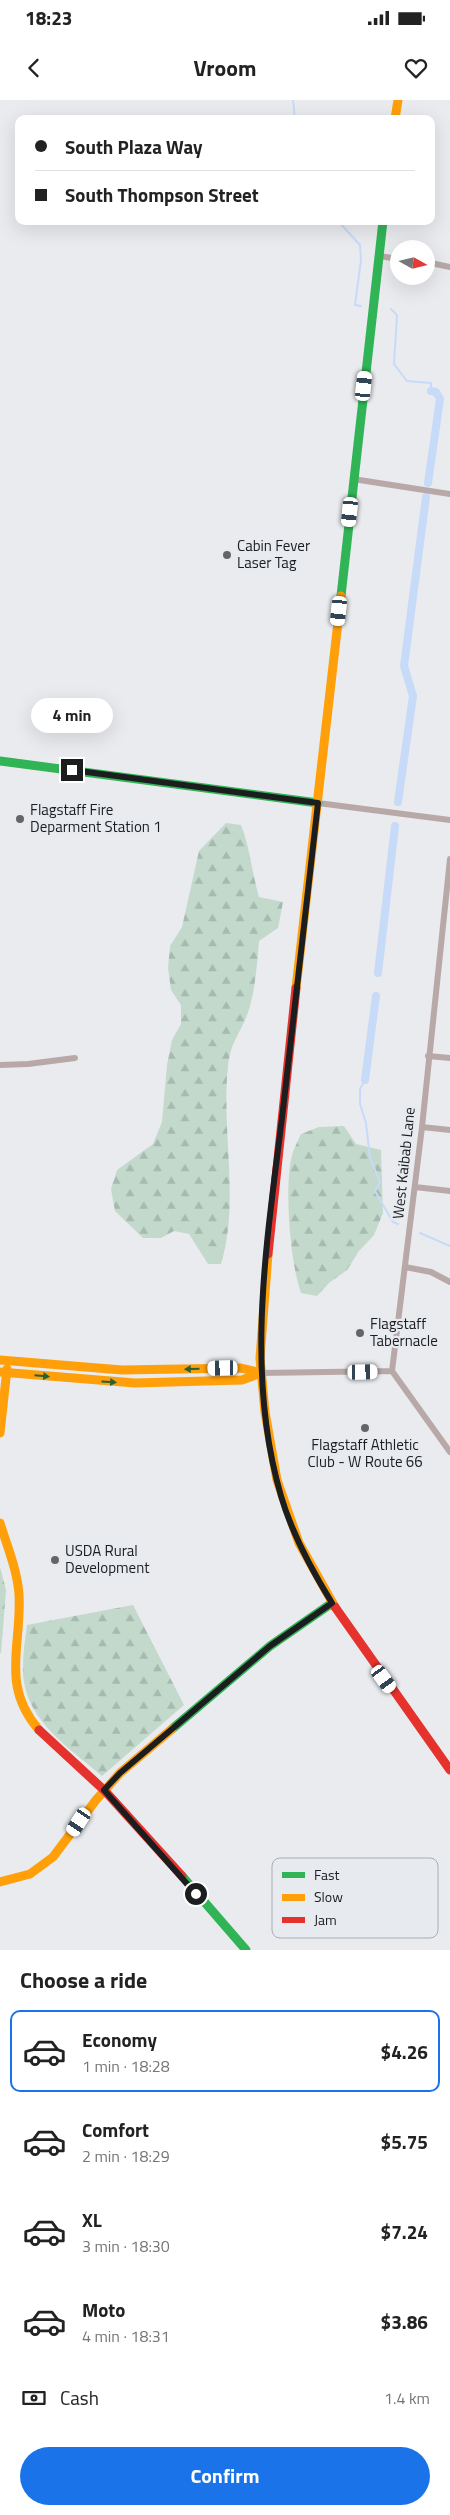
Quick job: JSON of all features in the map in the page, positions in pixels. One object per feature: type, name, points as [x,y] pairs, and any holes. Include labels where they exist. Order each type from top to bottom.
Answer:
[{"type":"street","points":[[396,115],[398,100]]},
{"type":"street","points":[[383,225],[268,1249],[261,1340],[261,1373],[267,1428],[281,1496],[306,1558],[332,1603],[447,1761],[450,1770]]},
{"type":"street","points":[[379,256],[390,258]]},
{"type":"street","points":[[435,264],[450,267]]},
{"type":"street","points":[[353,479],[450,494]]},
{"type":"street","points":[[0,761],[450,820]]},
{"type":"street","name":"West Kaibab Lane","points":[[392,1371],[422,1127],[450,859]]},
{"type":"street","points":[[428,1056],[450,1058]]},
{"type":"street","points":[[0,1065],[28,1064],[75,1058]]},
{"type":"street","points":[[422,1127],[450,1130]]},
{"type":"street","points":[[415,1187],[450,1191]]},
{"type":"street","points":[[405,1267],[431,1272],[450,1282]]},
{"type":"street","points":[[0,1433],[4,1360],[122,1370],[241,1368],[261,1373],[392,1371],[450,1452]]},
{"type":"street","points":[[3,1373],[134,1383],[242,1380],[261,1373]]},
{"type":"street","points":[[0,1524],[18,1585],[19,1620],[14,1672],[19,1698],[25,1713],[41,1733],[104,1790],[246,1950]]},
{"type":"street","points":[[0,1882],[30,1874],[54,1856],[104,1790],[131,1763],[270,1646],[332,1603]]},
{"type":"green space","points":[[226,823],[241,825],[259,897],[283,902],[278,928],[259,941],[251,1002],[229,1058],[226,1091],[230,1191],[229,1216],[221,1264],[208,1264],[189,1234],[174,1231],[161,1238],[143,1238],[115,1211],[111,1189],[117,1170],[153,1144],[162,1122],[167,1065],[172,1040],[181,1024],[181,1005],[171,990],[168,968],[170,946],[182,927],[199,851]]},
{"type":"green space","points":[[344,1126],[356,1144],[381,1150],[383,1213],[374,1235],[359,1251],[347,1270],[329,1283],[317,1296],[301,1293],[294,1263],[289,1224],[288,1186],[292,1155],[301,1134],[319,1127]]},
{"type":"green space","points":[[0,1567],[6,1590],[1,1653],[0,1653]]},
{"type":"green space","points":[[133,1605],[184,1705],[102,1776],[49,1730],[30,1702],[25,1686],[23,1668],[27,1625]]},
{"type":"waterway","points":[[293,100],[295,115]]},
{"type":"waterway","points":[[342,225],[360,245],[361,260],[355,305],[361,306]]},
{"type":"waterway","points":[[391,309],[397,315],[394,364],[407,381],[431,383],[431,391]]},
{"type":"waterway","points":[[428,483],[440,399],[436,392],[431,391]]},
{"type":"waterway","points":[[398,802],[413,696],[404,666],[426,497]]},
{"type":"waterway","points":[[378,973],[395,826]]},
{"type":"waterway","points":[[365,1080],[376,996]]},
{"type":"waterway","points":[[365,1080],[360,1089],[360,1104],[366,1123],[370,1158],[380,1182],[375,1191],[393,1222],[398,1224]]},
{"type":"waterway","points":[[420,1233],[450,1246]]},
{"type":"traffic: fast","points":[[341,596],[383,225]]},
{"type":"traffic: fast","points":[[0,761],[318,803]]},
{"type":"traffic: fast","points":[[172,1729],[270,1646],[332,1603]]},
{"type":"traffic: fast","points":[[182,1876],[246,1950]]},
{"type":"traffic: slow","points":[[396,115],[398,100]]},
{"type":"traffic: slow","points":[[296,988],[341,596]]},
{"type":"traffic: slow","points":[[268,1254],[260,1358],[265,1412],[277,1480],[299,1543],[335,1607]]},
{"type":"traffic: slow","points":[[0,1360],[122,1370],[241,1368],[261,1373]]},
{"type":"traffic: slow","points":[[0,1433],[7,1369]]},
{"type":"traffic: slow","points":[[0,1372],[135,1383],[242,1380],[261,1373]]},
{"type":"traffic: slow","points":[[0,1523],[14,1567],[19,1594],[16,1681],[27,1713],[39,1730]]},
{"type":"traffic: slow","points":[[0,1882],[30,1874],[53,1857],[96,1800],[120,1773],[172,1729]]},
{"type":"traffic: jam","points":[[268,1254],[296,988]]},
{"type":"traffic: jam","points":[[335,1607],[450,1770]]},
{"type":"traffic: jam","points":[[39,1730],[105,1791],[182,1876]]},
{"type":"place","name":"Cabin Fever Laser Tag","points":[[227,555]]},
{"type":"place","name":"Flagstaff Fire Deparment Station 1","points":[[20,819]]},
{"type":"place","name":"Flagstaff Tabernacle","points":[[360,1333]]},
{"type":"place","name":"Flagstaff Athletic Club - W Route 66","points":[[365,1428]]},
{"type":"place","name":"USDA Rural Development","points":[[55,1560]]},
{"type":"route","points":[[72,770],[318,803],[271,1216],[260,1358],[267,1428],[281,1496],[306,1558],[332,1603],[270,1646],[120,1773],[104,1790],[196,1894]]}]
